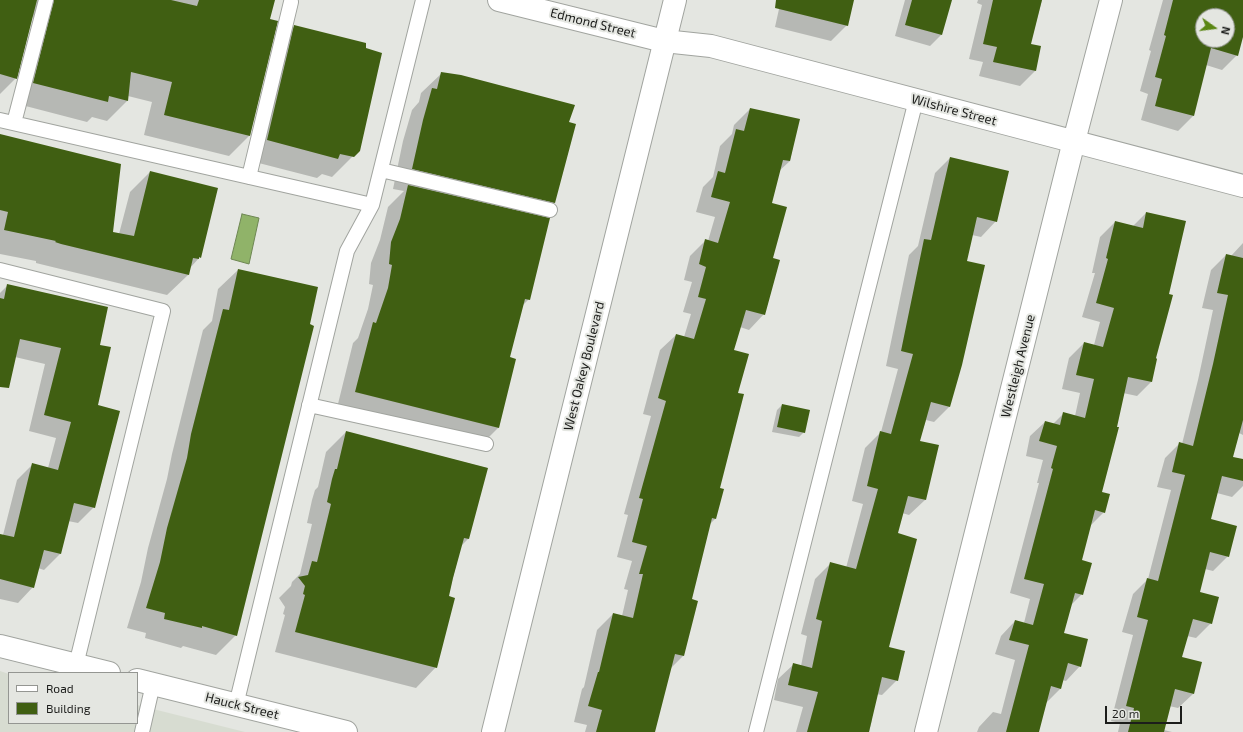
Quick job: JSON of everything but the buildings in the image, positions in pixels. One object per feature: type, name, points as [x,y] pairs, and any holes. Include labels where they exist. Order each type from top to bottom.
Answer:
[{"type":"street","name":"Edmond Street","points":[[499,0],[664,41]]},
{"type":"street","name":"West Oakey Boulevard","points":[[493,732],[675,0]]},
{"type":"street","name":"Westleigh Avenue","points":[[926,732],[1074,141],[1111,0]]},
{"type":"street","name":"Wilshire Street","points":[[664,41],[711,46],[1243,186]]},
{"type":"street","points":[[0,646],[105,672]]},
{"type":"street","name":"Hauck Street","points":[[145,682],[346,732]]},
{"type":"lane","points":[[14,123],[46,0]]},
{"type":"lane","points":[[236,705],[347,251],[372,205],[423,0]]},
{"type":"lane","points":[[249,177],[291,2]]},
{"type":"lane","points":[[756,732],[916,100]]},
{"type":"lane","points":[[0,120],[372,205]]},
{"type":"lane","points":[[381,170],[550,210]]},
{"type":"lane","points":[[0,270],[163,311],[76,665]]},
{"type":"lane","points":[[309,405],[486,444]]},
{"type":"lane","points":[[142,732],[145,682]]},
{"type":"shaded area","points":[[242,214],[259,218],[249,264],[231,259]]},
{"type":"shaded area","points":[[0,671],[8,674],[8,724],[138,724],[138,705],[245,732],[0,732]]}]
